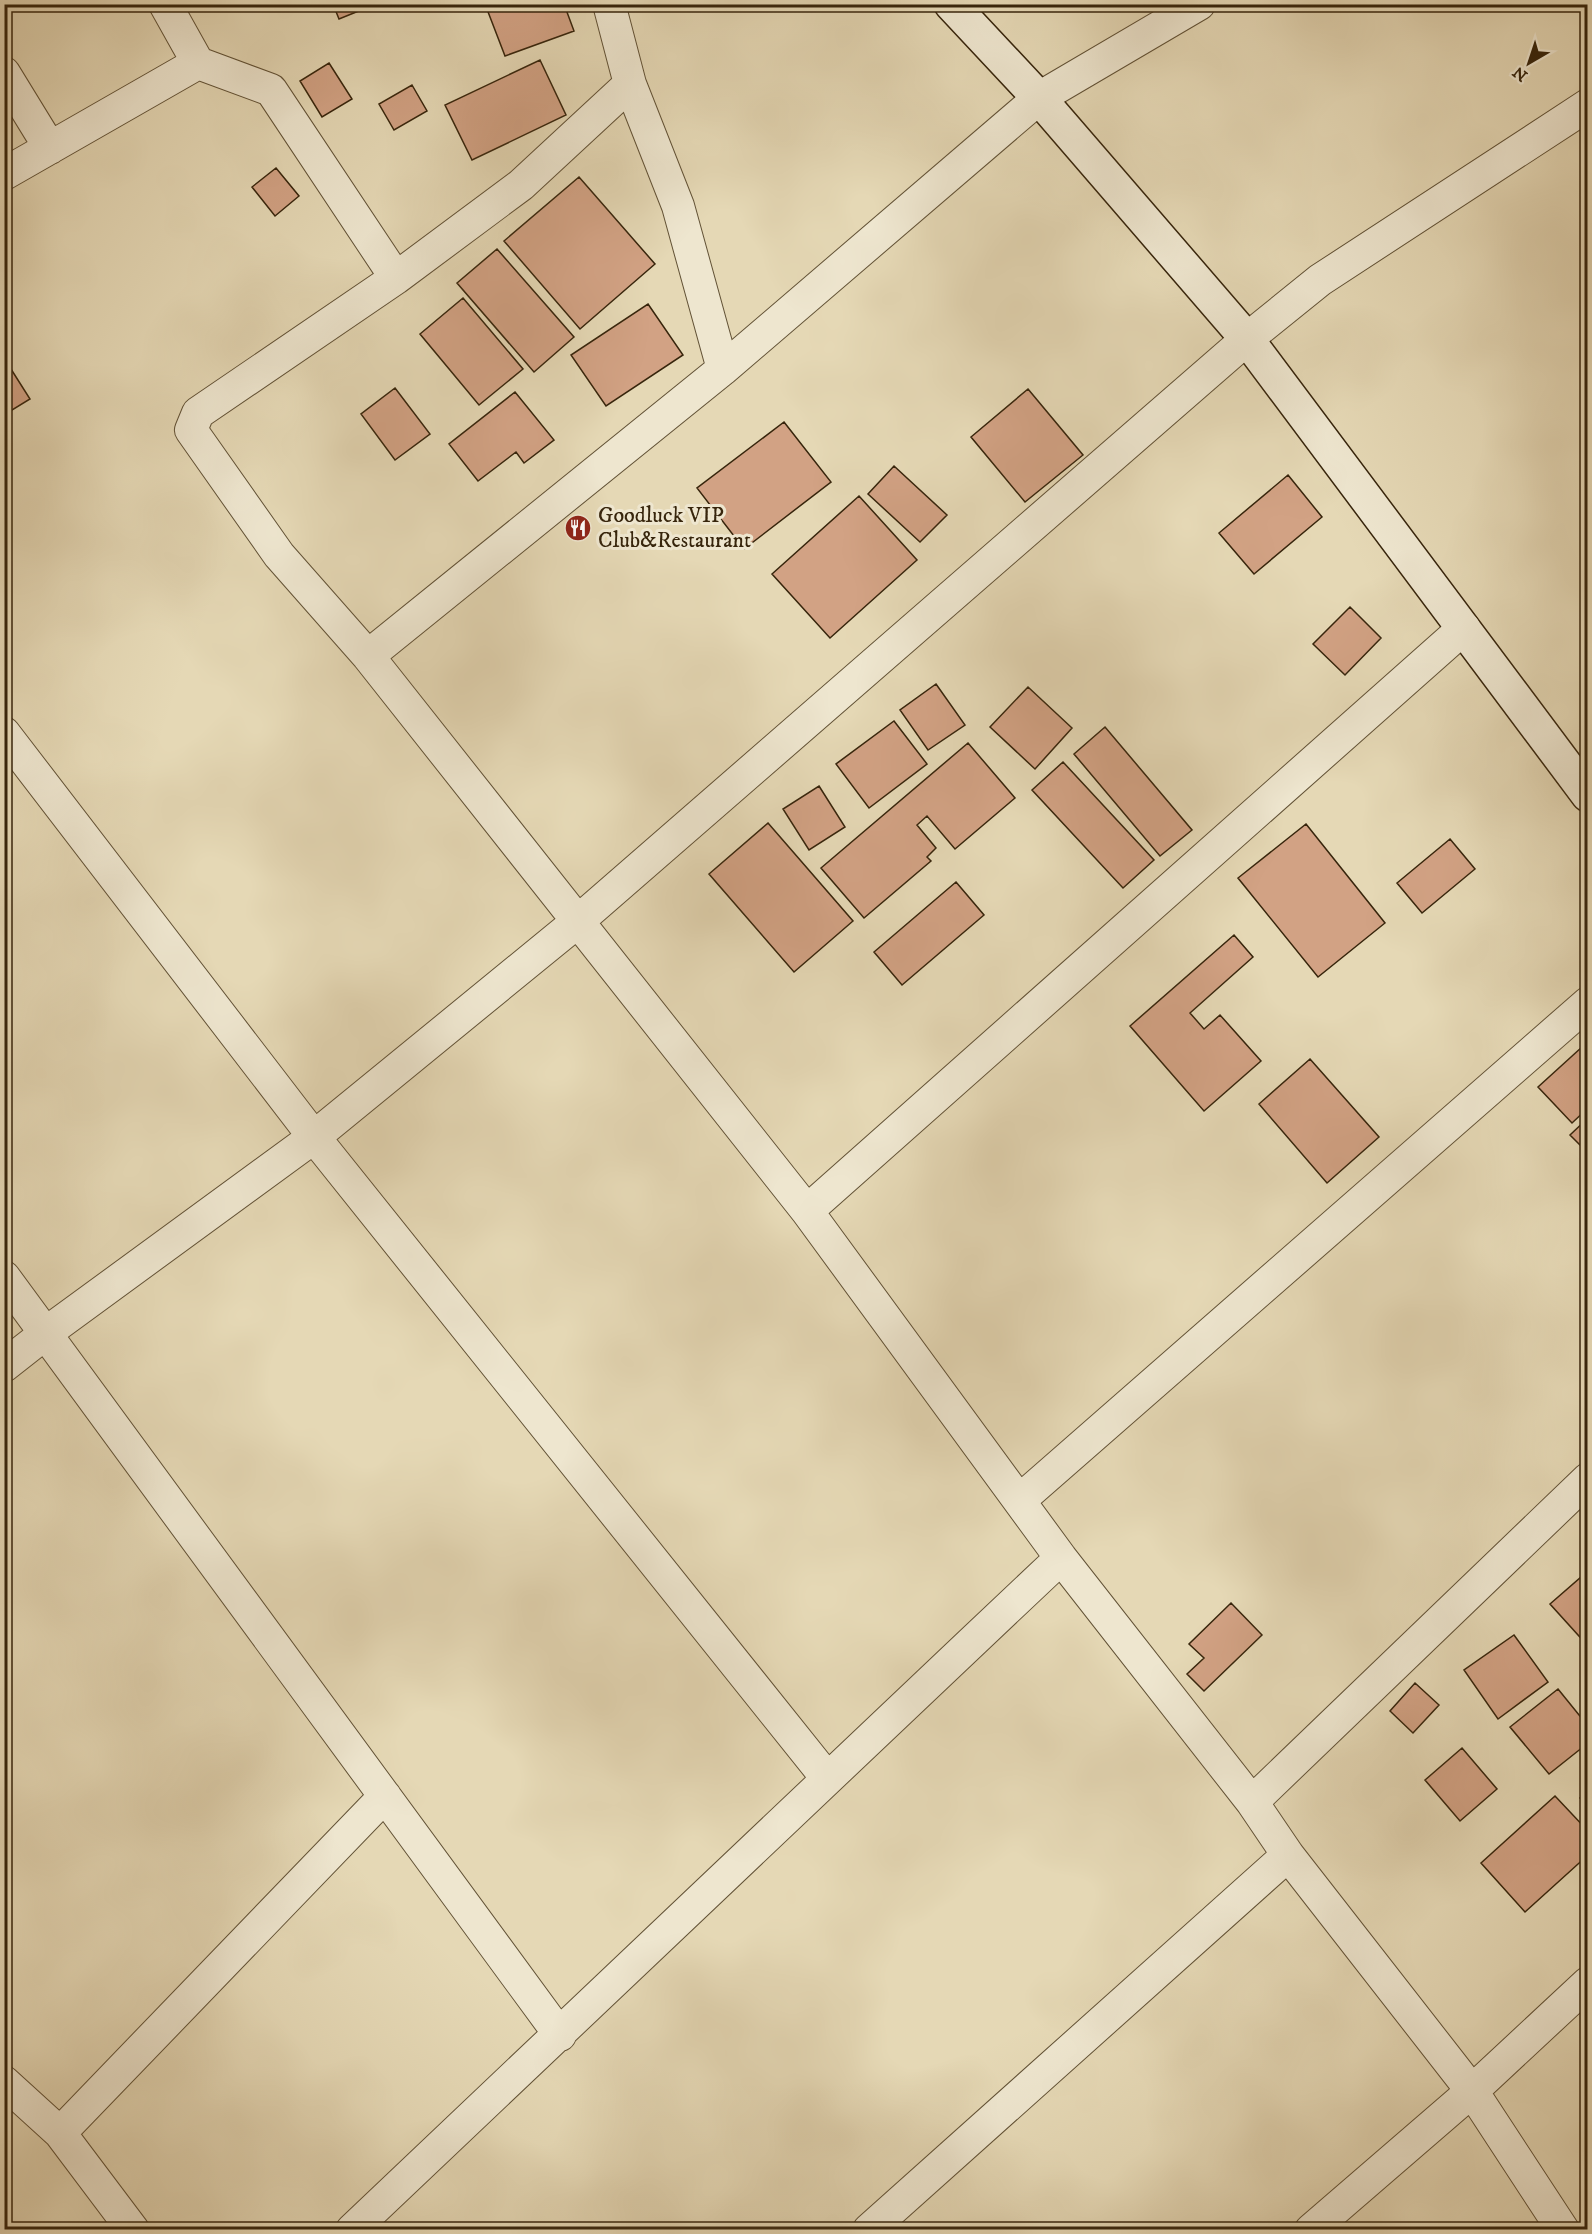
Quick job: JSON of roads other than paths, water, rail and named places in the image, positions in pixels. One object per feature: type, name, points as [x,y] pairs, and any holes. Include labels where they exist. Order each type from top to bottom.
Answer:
[{"type":"main road","points":[[951,4],[1039,99],[1247,339],[1587,795]]},
{"type":"street","points":[[165,4],[198,63],[271,90],[396,278]]},
{"type":"street","points":[[609,4],[630,84],[678,206],[723,369]]},
{"type":"street","points":[[368,656],[723,369],[1039,99],[1199,4]]},
{"type":"street","points":[[4,174],[198,63]]},
{"type":"street","points":[[4,73],[50,148]]},
{"type":"street","points":[[630,84],[521,185],[396,278],[198,413],[191,430],[279,555],[368,656],[807,1211],[1061,1558],[1252,1802],[1288,1855],[1472,2091],[1563,2229]]},
{"type":"street","points":[[4,1366],[314,1137],[577,922],[1247,339],[1320,280],[1587,105]]},
{"type":"street","points":[[807,1211],[1464,628]]},
{"type":"street","points":[[4,733],[314,1137],[827,1778]]},
{"type":"street","points":[[1020,1500],[1587,1003]]},
{"type":"street","points":[[4,1277],[560,2035]]},
{"type":"street","points":[[1252,1802],[1587,1479]]},
{"type":"street","points":[[352,2229],[560,2035],[827,1778],[1061,1558]]},
{"type":"street","points":[[60,2133],[385,1796]]},
{"type":"street","points":[[869,2229],[1288,1855]]},
{"type":"street","points":[[1311,2229],[1472,2091],[1587,1983]]},
{"type":"street","points":[[4,2082],[60,2133],[133,2229]]},
{"type":"place","name":"Goodluck VIP Club&Restaurant","points":[[578,528]]}]
